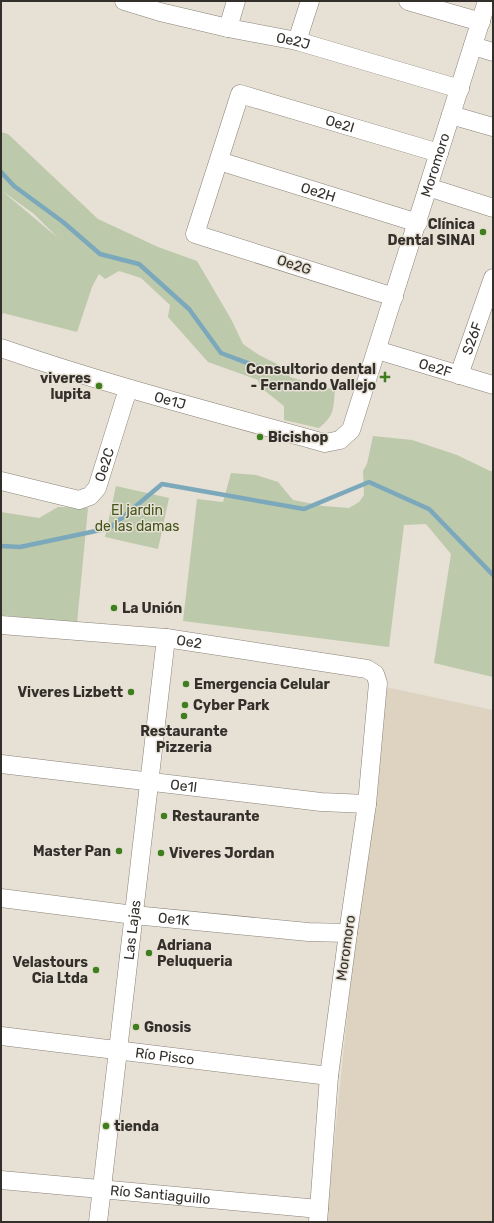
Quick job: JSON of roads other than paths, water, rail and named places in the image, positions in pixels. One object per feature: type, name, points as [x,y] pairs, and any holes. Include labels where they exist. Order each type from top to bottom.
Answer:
[{"type":"street","name":"Oe2J","points":[[124,1],[162,7],[228,28],[297,41],[460,89]]},
{"type":"street","points":[[228,28],[236,1]]},
{"type":"street","points":[[297,41],[310,1]]},
{"type":"street","points":[[408,1],[481,22]]},
{"type":"street","name":"Moromoro","points":[[340,440],[351,430],[418,223],[487,1]]},
{"type":"street","points":[[473,46],[493,52]]},
{"type":"street","name":"Oe2I","points":[[219,161],[240,94],[439,153]]},
{"type":"street","points":[[451,115],[493,127]]},
{"type":"street","name":"Oe2H","points":[[219,161],[418,223]]},
{"type":"street","name":"Oe2G","points":[[219,161],[195,234],[394,297]]},
{"type":"street","points":[[428,188],[493,208]]},
{"type":"street","name":"S26F","points":[[459,375],[493,278]]},
{"type":"street","name":"Oe1J","points":[[1,348],[128,389],[325,443],[340,440]]},
{"type":"street","name":"Oe2F","points":[[377,350],[493,385]]},
{"type":"street","name":"Oe2C","points":[[1,481],[79,500],[90,496],[96,488],[128,389]]},
{"type":"street","name":"Oe2","points":[[1,625],[166,638],[367,669],[375,674]]},
{"type":"street","name":"Las Lajas","points":[[98,1222],[166,638]]},
{"type":"street","name":"Moromoro","points":[[318,1216],[329,1076],[367,804],[378,683],[375,674]]},
{"type":"street","name":"Oe1l","points":[[1,764],[321,802],[367,804]]},
{"type":"street","name":"Oe1K","points":[[1,898],[134,915],[308,932],[348,933]]},
{"type":"street","name":"Río Pisco","points":[[1,1036],[329,1076]]},
{"type":"street","name":"Río Santiaguillo","points":[[1,1180],[102,1190],[318,1216]]},
{"type":"waterway","points":[[1,172],[14,186],[63,222],[100,254],[139,264],[189,309],[221,353],[258,367]]},
{"type":"waterway","points":[[1,546],[20,547],[110,528],[162,484],[304,509],[369,482],[429,509],[493,575]]},
{"type":"place","name":"Clínica Dental SINAI","points":[[483,232]]},
{"type":"place","name":"Consultorio dental - Fernando Vallejo","points":[[385,377]]},
{"type":"place","name":"viveres lupita","points":[[99,386]]},
{"type":"place","name":"Bicishop","points":[[260,437]]},
{"type":"place","name":"La Unión","points":[[114,608]]},
{"type":"place","name":"Emergencia Celular","points":[[186,684]]},
{"type":"place","name":"Viveres Lizbett","points":[[131,692]]},
{"type":"place","name":"Cyber Park","points":[[185,705]]},
{"type":"place","name":"Restaurante Pizzeria","points":[[184,716]]},
{"type":"place","name":"Restaurante","points":[[164,816]]},
{"type":"place","name":"Master Pan","points":[[119,851]]},
{"type":"place","name":"Viveres Jordan","points":[[161,853]]},
{"type":"place","name":"Adriana Peluqueria","points":[[149,953]]},
{"type":"place","name":"Velastours Cia Ltda","points":[[96,970]]},
{"type":"place","name":"Gnosis","points":[[136,1027]]},
{"type":"place","name":"tienda","points":[[106,1126]]},
{"type":"park label","name":"El jardin de las damas","points":[[137,518]]}]
